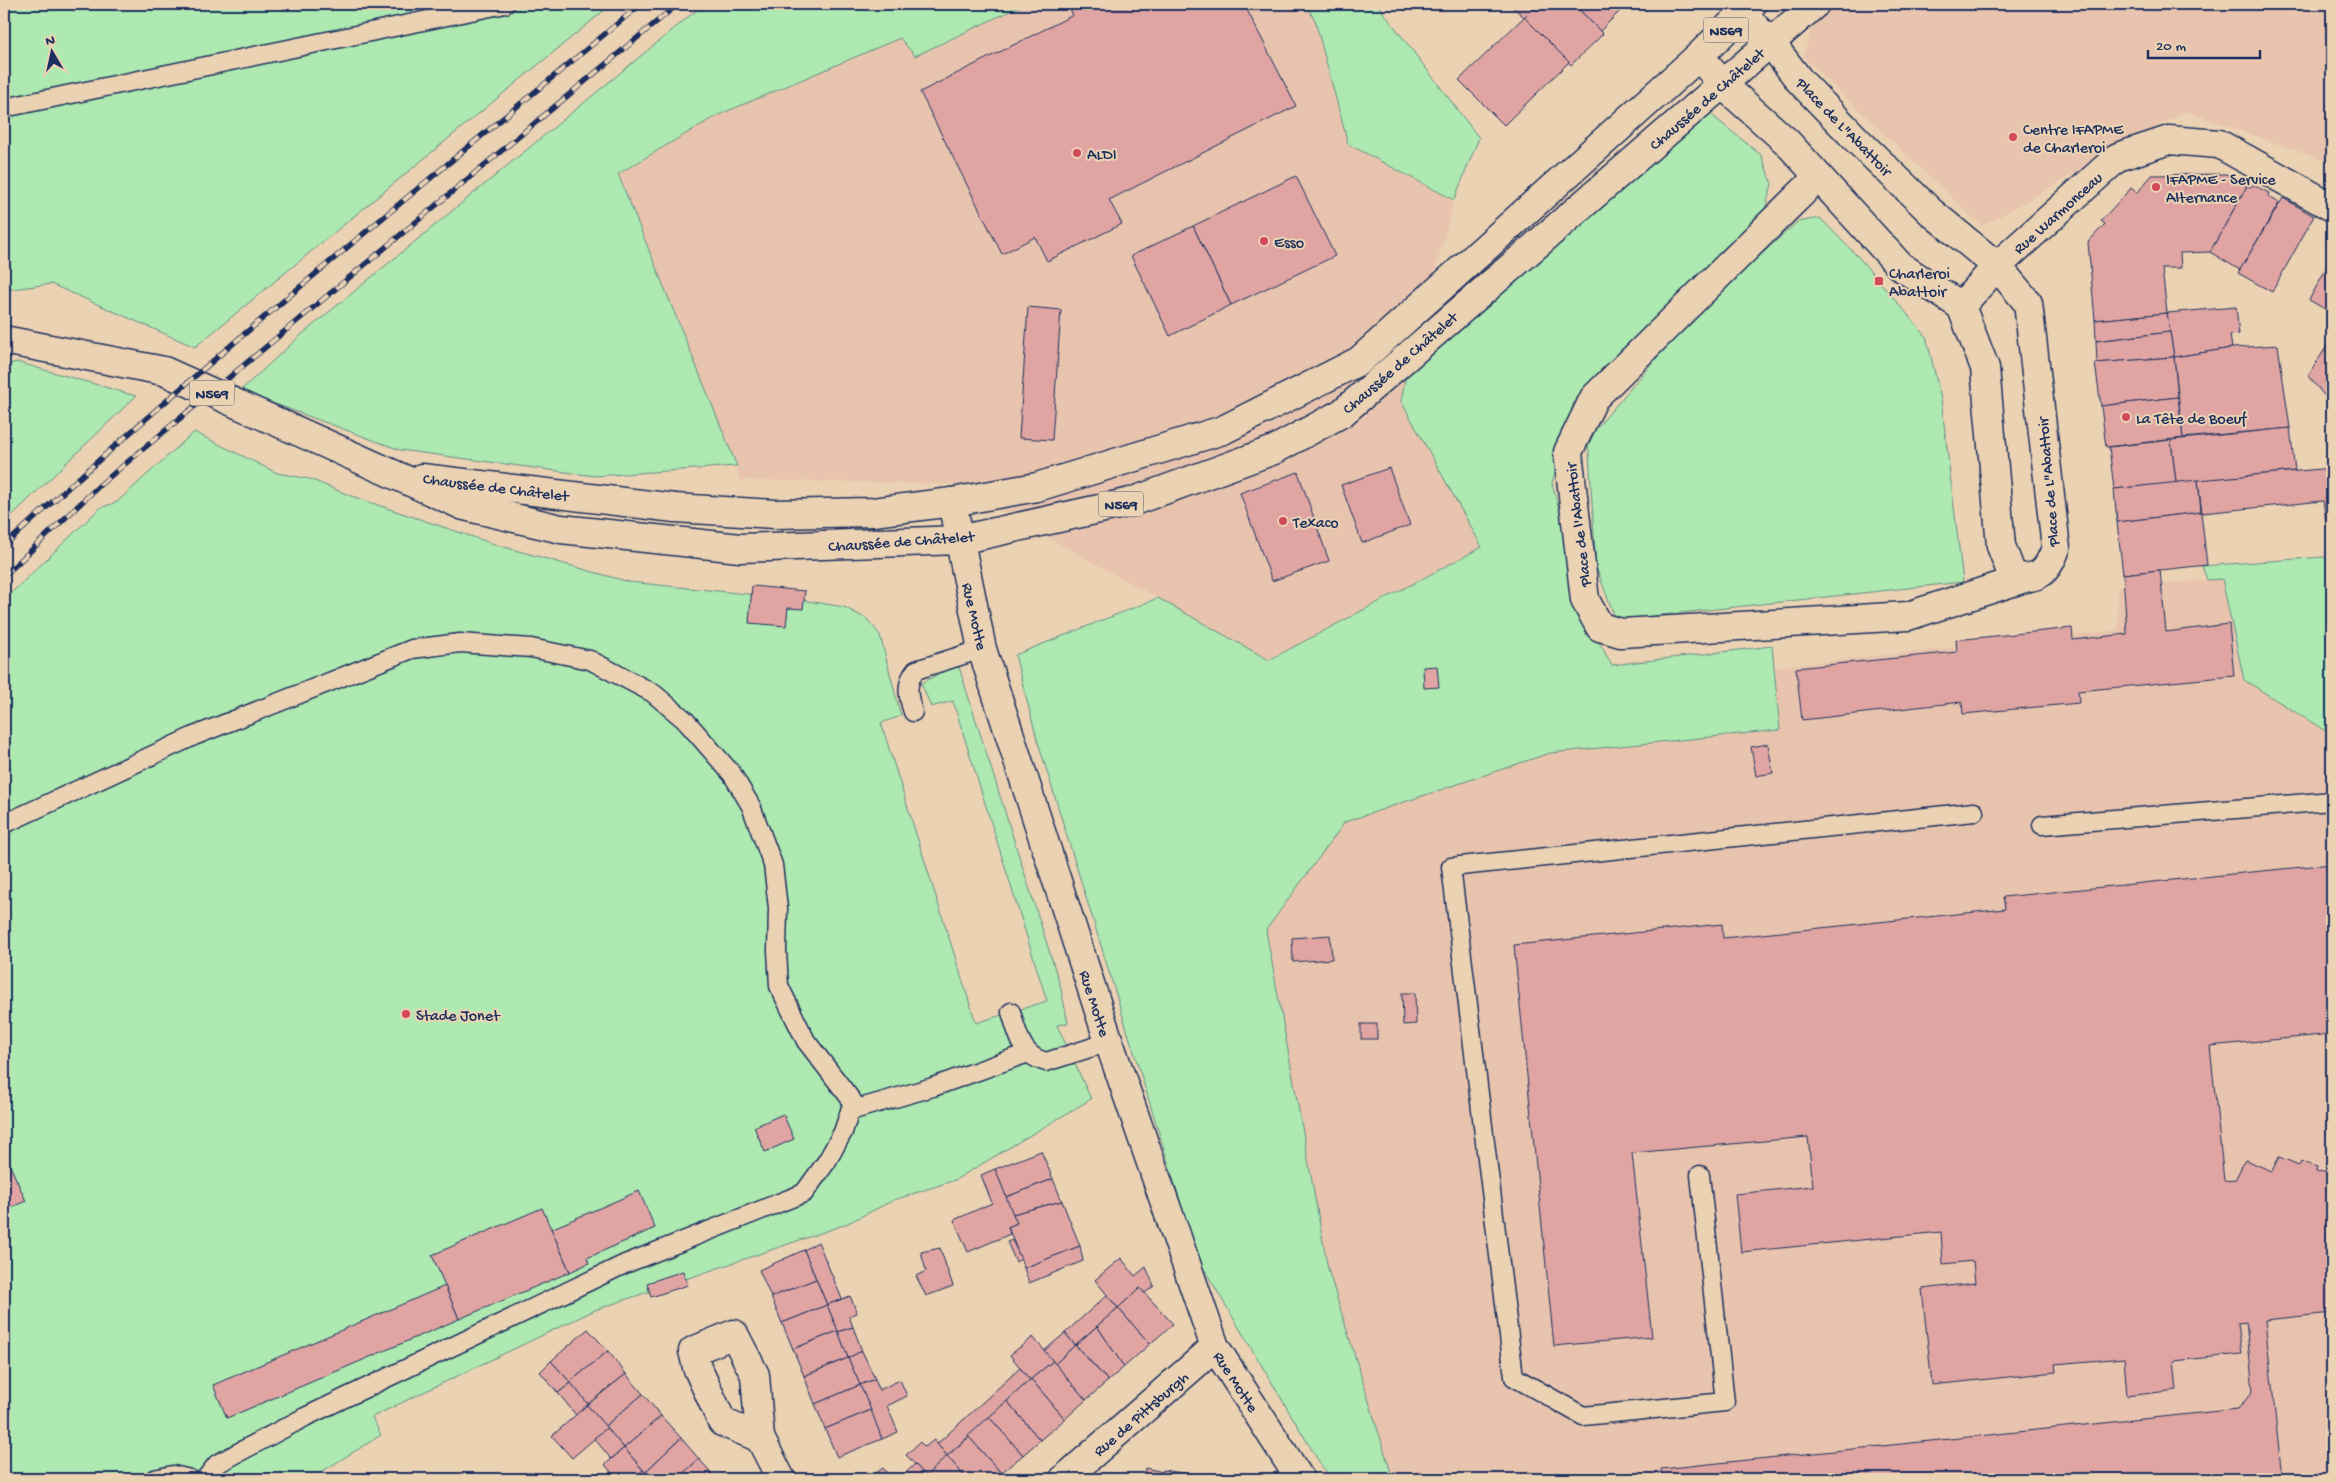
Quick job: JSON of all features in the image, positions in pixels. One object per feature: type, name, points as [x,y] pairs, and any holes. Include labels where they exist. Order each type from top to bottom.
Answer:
[{"type":"street","name":"Chaussée de Châtelet","points":[[9,342],[164,371],[464,506],[561,529],[740,548],[959,540],[1131,502],[1274,450],[1342,413],[1815,4]]},
{"type":"street","name":"Chaussée de Châtelet","points":[[393,474],[675,508],[775,514],[873,512],[952,502],[1037,487],[1222,430],[1359,361],[1698,56],[1747,9]]},
{"type":"street","name":"Place de L\"Abattoir","points":[[1747,9],[1800,81],[1931,212],[1997,266],[2028,303],[2056,548],[2049,566],[2031,579],[2025,578]]},
{"type":"street","points":[[1698,56],[1722,84],[1787,142],[1900,266],[1961,306],[1985,368],[2002,546],[2013,577],[2025,578]]},
{"type":"street","name":"Rue Warmonceau","points":[[1961,306],[1997,266],[2118,157],[2169,140],[2219,144],[2332,207]]},
{"type":"street","name":"Place de l'Abattoir","points":[[1818,177],[1594,398],[1568,452],[1585,600],[1600,627],[1621,634],[1908,616],[2025,578]]},
{"type":"street","name":"Rue Motte","points":[[952,502],[982,649],[1109,1042],[1215,1347],[1300,1479]]},
{"type":"street","name":"Rue de Pittsburgh","points":[[1064,1479],[1215,1347]]},
{"type":"street","points":[[760,1438],[781,1479]]},
{"type":"lane","points":[[4,108],[505,4]]},
{"type":"lane","points":[[4,824],[194,736],[412,648],[469,644],[531,648],[590,660],[653,693],[685,720],[737,782],[750,806],[773,865],[778,908],[777,950],[779,986],[806,1041],[853,1102],[843,1132],[827,1161],[804,1193],[625,1264],[305,1418],[216,1464],[205,1479]]},
{"type":"lane","points":[[913,712],[908,688],[916,670],[982,649]]},
{"type":"lane","points":[[2042,825],[2332,801]]},
{"type":"lane","points":[[1700,1176],[1725,1402],[1583,1416],[1514,1377],[1451,867],[1974,812]]},
{"type":"lane","points":[[1011,1012],[1020,1039],[1028,1053],[1037,1060],[1046,1062],[1109,1042]]},
{"type":"lane","points":[[850,1112],[933,1087],[1028,1053]]},
{"type":"lane","points":[[154,1479],[173,1475],[190,1479]]},
{"type":"shaded area","points":[[1025,4],[1305,4],[1315,20],[1348,144],[1454,200],[1401,401],[1482,547],[1269,660],[952,484],[740,480],[737,466],[618,174],[716,116],[900,38],[915,56]]},
{"type":"shaded area","name":"Centre IFAPME de Charleroi","points":[[1837,4],[2332,4],[2332,163],[2185,111],[1982,226],[1803,57],[1812,28]]},
{"type":"shaded area","points":[[2222,579],[2244,680],[2332,735],[2332,1479],[1393,1479],[1328,1269],[1266,930],[1345,822],[1550,753],[1780,730],[1775,667],[2118,630],[2117,587]]},
{"type":"green space","points":[[4,4],[612,4],[195,347],[51,284],[4,290]]},
{"type":"green space","points":[[704,4],[1025,4],[915,56],[900,38],[716,116],[618,174],[737,466],[595,476],[400,450],[240,391],[300,336]]},
{"type":"green space","points":[[1305,4],[1377,4],[1479,138],[1454,200],[1348,144],[1315,20]]},
{"type":"green space","points":[[1709,113],[1761,155],[1772,184],[1764,213],[1574,401],[1552,483],[1593,632],[1612,665],[1772,646],[1780,730],[1550,753],[1345,822],[1266,930],[1328,1269],[1393,1479],[1332,1479],[1321,1465],[1198,1259],[1037,739],[1015,655],[1158,598],[1269,660],[1482,547],[1401,401],[1410,354]]},
{"type":"green space","points":[[1820,218],[1861,260],[1926,336],[1941,399],[1963,582],[1616,620],[1596,567],[1588,438],[1691,318],[1797,222]]},
{"type":"green space","points":[[17,362],[136,396],[4,523],[4,365]]},
{"type":"green space","name":"Stade Jonet","points":[[194,432],[277,473],[310,479],[351,496],[497,545],[629,582],[796,599],[844,607],[867,619],[880,635],[901,716],[881,723],[976,1023],[1047,1001],[953,701],[931,707],[921,683],[950,668],[959,667],[1060,985],[1068,1023],[1057,1025],[1091,1099],[955,1180],[894,1200],[844,1225],[595,1310],[372,1417],[381,1435],[310,1479],[4,1479],[4,600],[100,508],[117,502]]},
{"type":"green space","points":[[2324,557],[2332,564],[2332,735],[2244,680],[2222,579],[2207,580],[2202,566]]},
{"type":"building","name":"ALDI","points":[[1067,4],[1244,4],[1296,106],[1109,200],[1122,224],[1047,261],[1035,237],[1002,254],[920,92],[1073,15]]},
{"type":"building","points":[[1509,4],[1537,4],[1524,17]]},
{"type":"building","points":[[1537,4],[1574,4],[1603,34],[1571,65],[1524,17]]},
{"type":"building","points":[[1574,4],[1627,4],[1600,31]]},
{"type":"building","points":[[1524,17],[1569,62],[1504,125],[1459,80]]},
{"type":"building","points":[[2226,174],[2247,186],[2210,252],[2180,253],[2181,268],[2162,268],[2167,313],[2095,320],[2088,242],[2105,224],[2101,221],[2131,188],[2137,193],[2152,175]]},
{"type":"building","name":"Esso","points":[[1296,176],[1335,256],[1231,305],[1193,226]]},
{"type":"building","points":[[2253,185],[2269,193],[2268,196],[2279,203],[2240,270],[2210,252],[2247,186]]},
{"type":"building","points":[[2283,198],[2314,216],[2272,292],[2238,273]]},
{"type":"building","points":[[1193,226],[1231,305],[1170,336],[1131,256]]},
{"type":"building","points":[[2332,258],[2332,313],[2309,300]]},
{"type":"building","points":[[1028,307],[1061,310],[1052,440],[1019,438]]},
{"type":"building","points":[[2236,307],[2239,334],[2230,335],[2232,348],[2174,357],[2167,313]]},
{"type":"building","points":[[2167,313],[2170,332],[2096,341],[2095,320]]},
{"type":"building","points":[[2170,332],[2174,357],[2097,363],[2096,341]]},
{"type":"building","points":[[2332,338],[2332,405],[2308,376]]},
{"type":"building","points":[[2278,345],[2290,428],[2183,438],[2174,357],[2232,348]]},
{"type":"building","points":[[2174,357],[2178,397],[2101,406],[2095,363]]},
{"type":"building","points":[[2178,397],[2183,438],[2106,447],[2101,406]]},
{"type":"building","points":[[2290,428],[2295,471],[2176,483],[2171,440]]},
{"type":"building","points":[[2171,440],[2176,483],[2114,489],[2109,447]]},
{"type":"building","points":[[1389,468],[1410,525],[1362,543],[1341,485]]},
{"type":"building","points":[[2332,468],[2332,522],[2326,522],[2323,501],[2202,513],[2198,480]]},
{"type":"building","name":"Texaco","points":[[1298,472],[1329,561],[1272,581],[1240,493]]},
{"type":"building","points":[[2198,480],[2201,512],[2117,522],[2114,489]]},
{"type":"building","points":[[2201,512],[2207,565],[2123,574],[2117,522]]},
{"type":"building","points":[[2160,570],[2166,632],[2229,624],[2234,676],[2078,691],[2079,703],[1963,714],[1962,702],[1802,720],[1796,668],[1957,652],[1956,640],[2072,628],[2073,640],[2127,634],[2123,574]]},
{"type":"building","points":[[752,586],[805,591],[803,609],[788,608],[786,626],[749,623]]},
{"type":"building","points":[[1437,666],[1439,687],[1424,688],[1423,667]]},
{"type":"building","points":[[1768,744],[1773,773],[1756,776],[1751,747]]},
{"type":"building","points":[[2332,864],[2332,1034],[2210,1046],[2224,1181],[2235,1180],[2245,1160],[2272,1171],[2279,1157],[2299,1165],[2301,1161],[2317,1167],[2316,1172],[2332,1170],[2332,1313],[2265,1320],[2282,1479],[1662,1479],[1661,1469],[2238,1409],[2253,1391],[2246,1322],[2238,1323],[2242,1354],[2174,1361],[2177,1390],[2127,1396],[2124,1358],[2055,1364],[2056,1372],[1932,1385],[1922,1289],[1975,1283],[1973,1261],[1943,1264],[1941,1232],[1741,1252],[1735,1194],[1813,1186],[1808,1137],[1632,1153],[1652,1337],[1554,1346],[1514,945],[1722,924],[1723,938],[2005,909],[2003,897]]},
{"type":"building","points":[[1330,935],[1332,959],[1293,962],[1292,938]]},
{"type":"building","points":[[1402,993],[1415,993],[1416,1024],[1403,1025]]},
{"type":"building","points":[[1361,1024],[1377,1024],[1377,1039],[1361,1039]]},
{"type":"building","points":[[783,1114],[794,1139],[765,1152],[754,1127]]},
{"type":"building","points":[[1041,1151],[1053,1179],[1006,1197],[995,1169]]},
{"type":"building","points":[[7,1159],[26,1201],[4,1210],[4,1160]]},
{"type":"building","points":[[995,1169],[1017,1223],[1008,1227],[1010,1234],[968,1252],[954,1220],[992,1203],[981,1175]]},
{"type":"building","points":[[1053,1179],[1062,1201],[1013,1214],[1006,1197]]},
{"type":"building","points":[[639,1191],[655,1228],[587,1258],[589,1263],[570,1272],[551,1229]]},
{"type":"building","points":[[1062,1201],[1080,1246],[1024,1268],[1008,1227],[1017,1223],[1013,1214]]},
{"type":"building","points":[[542,1208],[570,1272],[459,1319],[432,1255]]},
{"type":"building","points":[[1012,1240],[1021,1259],[1016,1262],[1007,1242]]},
{"type":"building","points":[[818,1242],[842,1299],[827,1305],[804,1250]]},
{"type":"building","points":[[1080,1246],[1083,1261],[1029,1283],[1024,1268]]},
{"type":"building","points":[[940,1248],[953,1286],[926,1296],[916,1276],[926,1271],[921,1252]]},
{"type":"building","points":[[804,1250],[816,1279],[771,1297],[759,1270]]},
{"type":"building","points":[[1121,1258],[1135,1276],[1146,1267],[1154,1286],[1145,1293],[1140,1288],[1118,1308],[1095,1280]]},
{"type":"building","points":[[683,1271],[688,1285],[651,1297],[647,1283]]},
{"type":"building","points":[[816,1279],[827,1305],[782,1323],[771,1297]]},
{"type":"building","points":[[445,1286],[459,1319],[227,1418],[213,1385]]},
{"type":"building","points":[[1140,1288],[1173,1324],[1150,1344],[1118,1308]]},
{"type":"building","points":[[1107,1295],[1118,1308],[1075,1345],[1065,1333]]},
{"type":"building","points":[[850,1296],[857,1313],[849,1316],[853,1327],[838,1332],[827,1305]]},
{"type":"building","points":[[827,1305],[838,1331],[793,1349],[782,1323]]},
{"type":"building","points":[[1118,1308],[1150,1344],[1124,1367],[1097,1326]]},
{"type":"building","points":[[1097,1326],[1124,1367],[1108,1381],[1076,1345]]},
{"type":"building","points":[[853,1327],[862,1351],[848,1358],[838,1332]]},
{"type":"building","points":[[588,1329],[608,1351],[570,1382],[551,1361]]},
{"type":"building","points":[[838,1331],[848,1358],[804,1376],[793,1349]]},
{"type":"building","points":[[1065,1333],[1075,1345],[1055,1364],[1044,1351]]},
{"type":"building","points":[[1033,1337],[1053,1361],[1030,1380],[1010,1355]]},
{"type":"building","points":[[1075,1345],[1108,1381],[1086,1400],[1055,1364]]},
{"type":"building","points":[[608,1351],[626,1374],[588,1404],[570,1382]]},
{"type":"building","points":[[862,1351],[875,1379],[860,1385],[848,1358]]},
{"type":"building","points":[[848,1358],[860,1385],[815,1404],[804,1376]]},
{"type":"building","points":[[551,1361],[571,1383],[558,1393],[540,1372]]},
{"type":"building","points":[[1053,1361],[1086,1400],[1065,1419],[1031,1379]]},
{"type":"building","points":[[1020,1368],[1030,1380],[947,1456],[937,1444]]},
{"type":"building","points":[[626,1374],[643,1394],[605,1426],[587,1405]]},
{"type":"building","points":[[875,1379],[879,1390],[900,1380],[907,1396],[887,1406],[898,1432],[882,1439],[860,1385]]},
{"type":"building","points":[[1031,1379],[1065,1419],[1040,1440],[1007,1401]]},
{"type":"building","points":[[571,1383],[588,1404],[576,1415],[558,1393]]},
{"type":"building","points":[[860,1385],[871,1410],[825,1429],[815,1404]]},
{"type":"building","points":[[643,1394],[661,1416],[624,1448],[605,1426]]},
{"type":"building","points":[[1007,1401],[1040,1440],[1023,1455],[989,1417]]},
{"type":"building","points":[[587,1405],[607,1428],[572,1458],[552,1436]]},
{"type":"building","points":[[871,1410],[882,1439],[837,1457],[825,1429]]},
{"type":"building","points":[[661,1416],[681,1438],[645,1472],[624,1448]]},
{"type":"building","points":[[989,1417],[1023,1455],[1001,1473],[968,1436]]},
{"type":"building","points":[[607,1428],[624,1448],[611,1459],[594,1438]]},
{"type":"building","points":[[969,1437],[1001,1473],[996,1479],[967,1479],[947,1456]]},
{"type":"building","points":[[681,1438],[699,1459],[677,1479],[651,1479],[645,1472]]},
{"type":"building","points":[[934,1440],[947,1456],[926,1476],[906,1455],[920,1442],[925,1447]]},
{"type":"building","points":[[624,1448],[643,1470],[633,1479],[618,1479],[605,1465]]},
{"type":"building","points":[[947,1456],[967,1479],[929,1479],[926,1476]]},
{"type":"building","points":[[699,1459],[717,1479],[677,1479]]},
{"type":"building","points":[[915,1464],[926,1476],[922,1479],[899,1479]]},
{"type":"building","points":[[883,1468],[891,1479],[868,1479]]},
{"type":"building","points":[[1145,1468],[1163,1472],[1162,1479],[1143,1479]]},
{"type":"building","points":[[643,1470],[651,1479],[633,1479]]},
{"type":"building","points":[[1163,1470],[1188,1474],[1187,1479],[1162,1479]]},
{"type":"building","points":[[1188,1474],[1220,1479],[1187,1479]]},
{"type":"railway","points":[[4,546],[239,338],[641,4]]},
{"type":"railway","points":[[4,576],[101,484],[678,4]]},
{"type":"place","name":"Centre IFAPME de Charleroi","points":[[2013,137]]},
{"type":"place","name":"ALDI","points":[[1077,153]]},
{"type":"place","name":"IFAPME - Service Alternance","points":[[2156,187]]},
{"type":"place","name":"Esso","points":[[1264,241]]},
{"type":"place","name":"Charleroi Abattoir","points":[[1879,281]]},
{"type":"place","name":"La Tête de Boeuf","points":[[2126,417]]},
{"type":"place","name":"Texaco","points":[[1283,521]]},
{"type":"place","name":"Stade Jonet","points":[[406,1014]]}]
